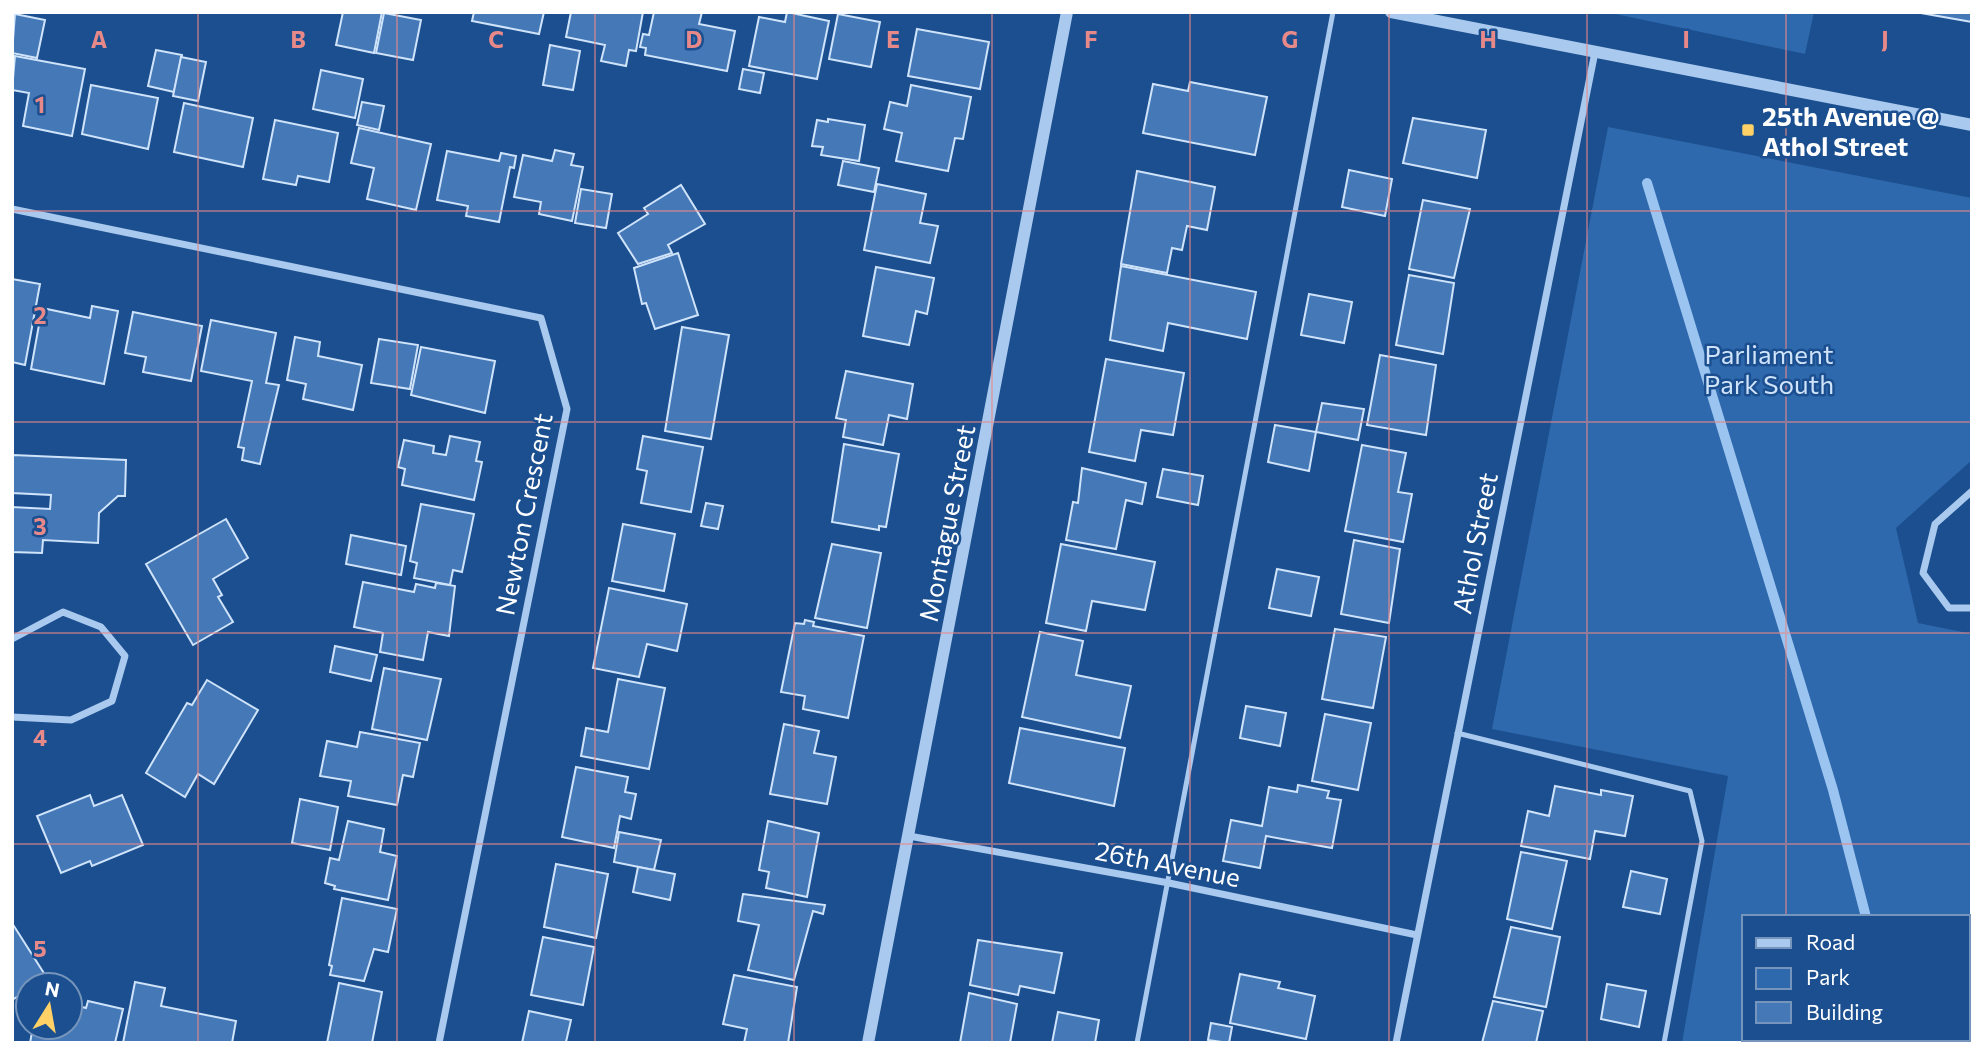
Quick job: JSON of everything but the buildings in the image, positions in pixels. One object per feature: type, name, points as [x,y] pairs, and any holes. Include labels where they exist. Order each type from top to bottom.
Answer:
[{"type":"street","name":"Montague Street","points":[[868,1043],[1068,12]]},
{"type":"street","points":[[1391,12],[1972,125]]},
{"type":"street","name":"Athol Street","points":[[1396,1043],[1595,52]]},
{"type":"street","name":"Newton Crescent","points":[[12,209],[541,318],[567,409],[439,1043]]},
{"type":"street","points":[[1972,491],[1935,524],[1923,573],[1949,608],[1972,608]]},
{"type":"street","points":[[12,639],[63,612],[102,627],[125,656],[112,701],[71,720],[12,717]]},
{"type":"street","name":"26th Avenue","points":[[909,836],[1169,883],[1417,934]]},
{"type":"lane","points":[[1137,1043],[1333,12]]},
{"type":"lane","points":[[1457,733],[1690,791],[1702,841],[1664,1043]]},
{"type":"green space","points":[[1606,12],[1814,12],[1805,54]]},
{"type":"green space","name":"Parliament Park South","points":[[1608,127],[1972,198],[1972,460],[1896,528],[1918,623],[1972,634],[1972,1043],[1682,1043],[1728,776],[1492,729]]},
{"type":"waterway","points":[[1647,183],[1833,790],[1865,915]]},
{"type":"place","name":"25th Avenue @ Athol Street","points":[[1748,130]]}]
